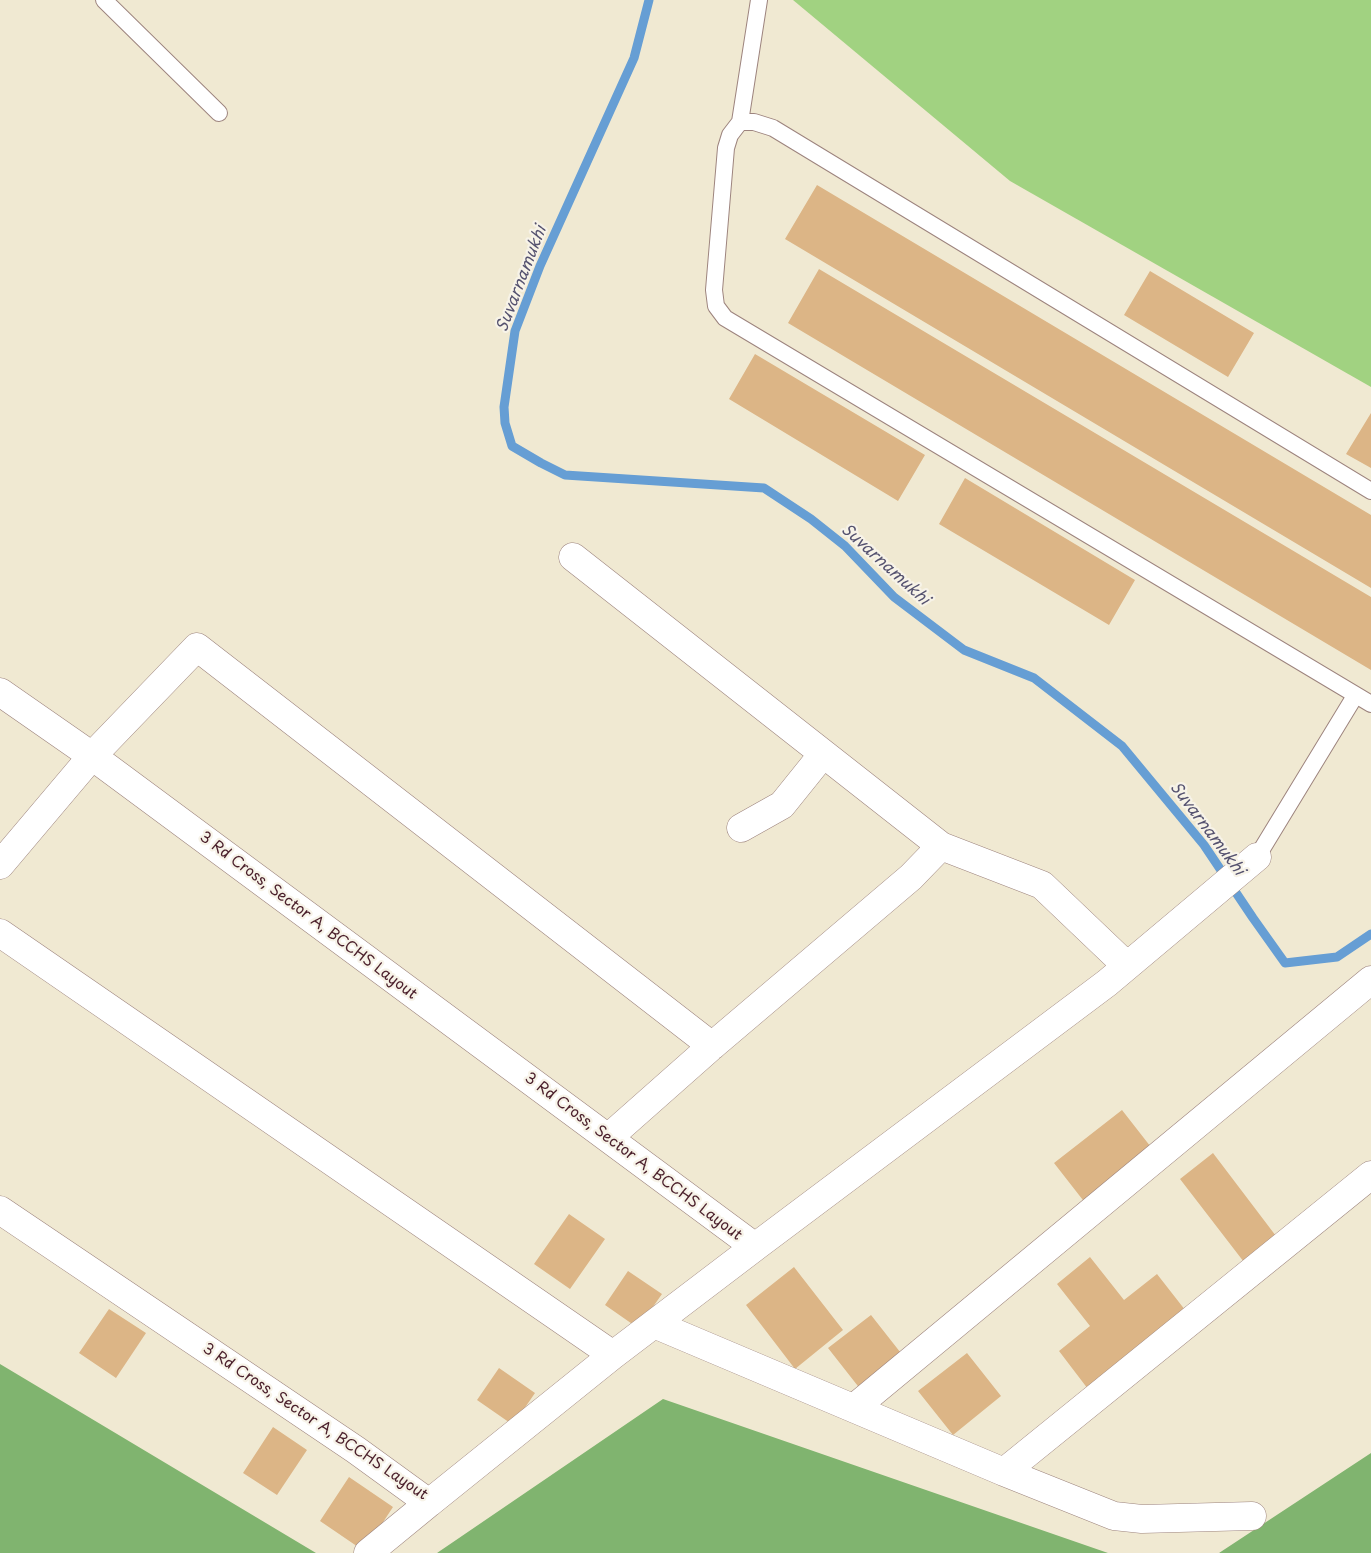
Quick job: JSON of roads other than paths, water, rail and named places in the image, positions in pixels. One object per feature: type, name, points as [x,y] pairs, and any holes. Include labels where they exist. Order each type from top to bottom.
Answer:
[{"type":"street","points":[[573,557],[941,846],[1042,884],[1127,966]]},
{"type":"street","points":[[0,865],[92,756],[198,647],[712,1046]]},
{"type":"street","name":"3 Rd Cross, Sector A, BCCHS Layout","points":[[0,692],[92,756],[755,1247],[613,1355],[429,1503],[356,1450],[0,1210]]},
{"type":"street","points":[[741,828],[782,805],[823,754]]},
{"type":"street","points":[[608,1138],[712,1046],[911,877],[941,846]]},
{"type":"street","points":[[755,1247],[1099,989],[1250,862]]},
{"type":"street","points":[[0,933],[613,1355]]},
{"type":"street","points":[[854,1408],[1371,980]]},
{"type":"street","points":[[1004,1472],[1371,1175]]},
{"type":"street","points":[[654,1324],[1004,1472],[1114,1516],[1142,1519],[1252,1516]]},
{"type":"street","points":[[368,1553],[429,1503]]},
{"type":"lane","points":[[104,0],[218,112]]},
{"type":"lane","points":[[759,0],[740,122],[730,135],[726,148],[714,290],[716,306],[725,318],[1371,704]]},
{"type":"lane","points":[[740,122],[754,122],[774,128],[1371,490]]},
{"type":"lane","points":[[1250,862],[1355,696]]},
{"type":"waterway","name":"Suvarnamukhi","points":[[649,0],[634,58],[540,266],[515,331],[504,407],[505,423],[512,446],[565,475],[764,488],[811,519],[845,546],[894,597],[964,650],[1034,678],[1122,746],[1204,845],[1285,963],[1337,957],[1371,934]]}]
